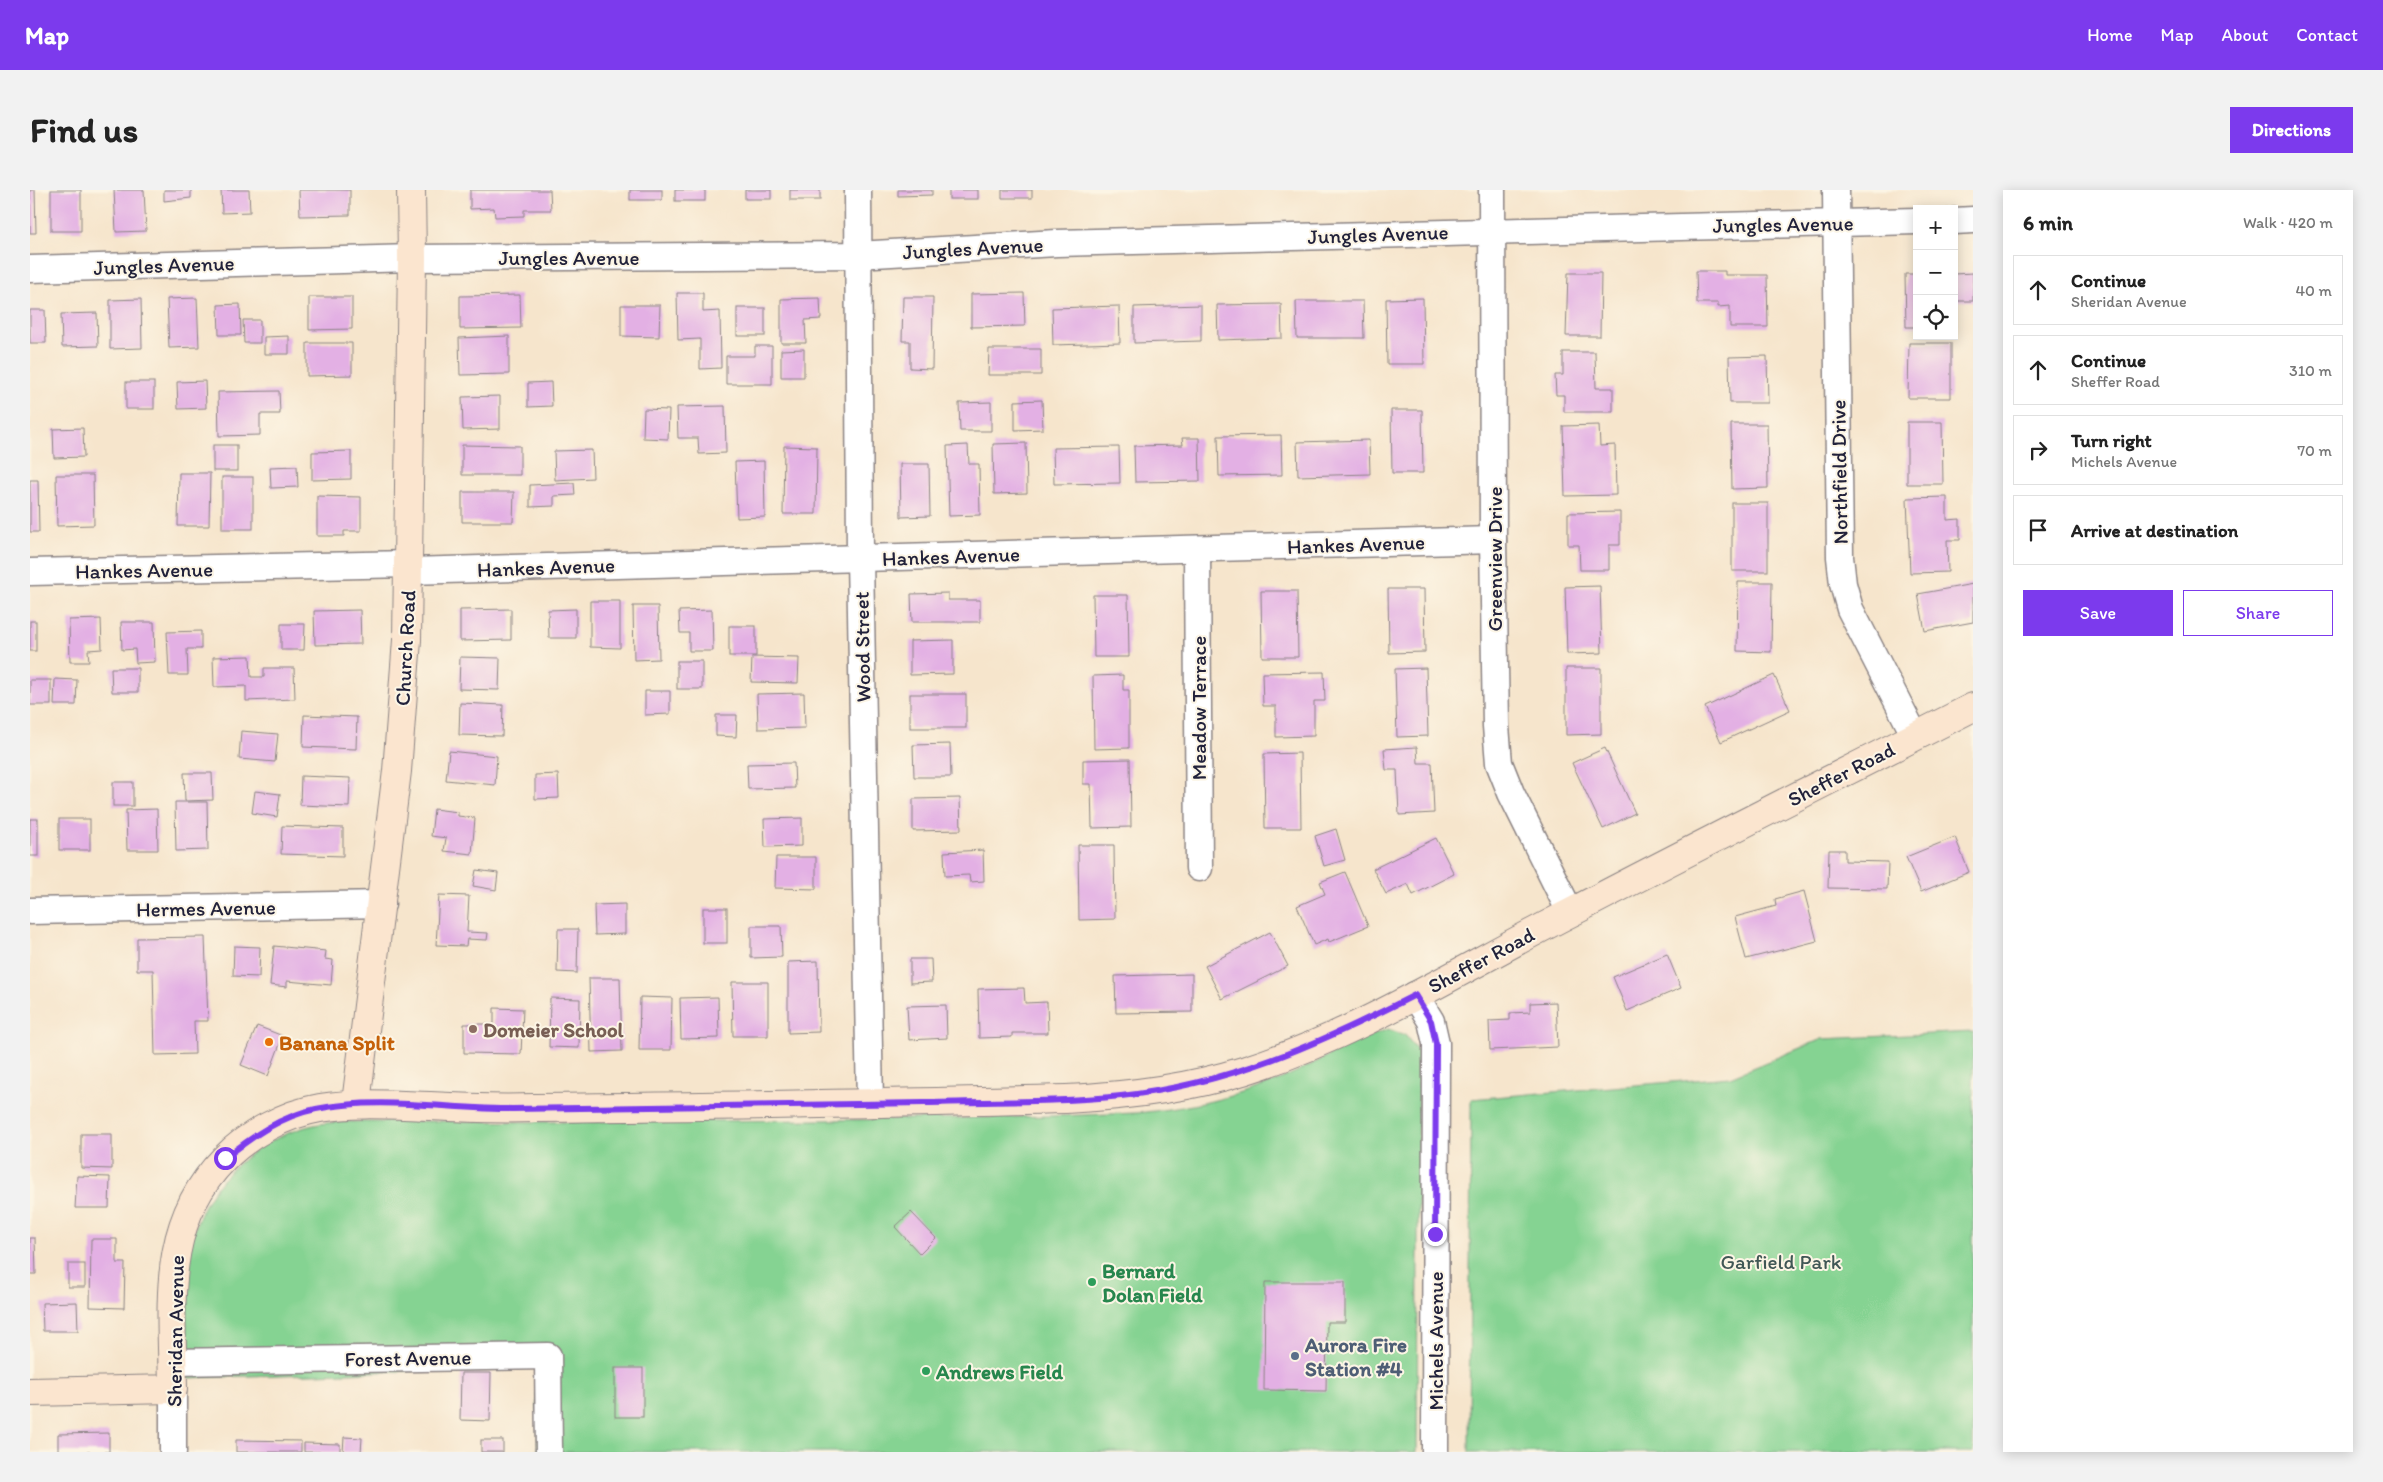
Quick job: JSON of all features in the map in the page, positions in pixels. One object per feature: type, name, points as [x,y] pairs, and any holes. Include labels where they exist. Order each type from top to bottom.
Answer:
[{"type":"street","name":"Church Road","points":[[356,1103],[382,904],[398,761],[407,640],[412,258],[411,190]]},
{"type":"street","name":"Wood Street","points":[[858,190],[860,558],[870,1104]]},
{"type":"street","name":"Greenview Drive","points":[[1492,190],[1493,540],[1496,726],[1499,762],[1511,793],[1570,912]]},
{"type":"street","name":"Northfield Drive","points":[[1836,190],[1840,557],[1843,584],[1850,609],[1915,736]]},
{"type":"street","points":[[1958,221],[1973,220]]},
{"type":"street","name":"Jungles Avenue","points":[[30,269],[412,258],[858,255],[1057,243],[1913,222]]},
{"type":"street","name":"Hankes Avenue","points":[[30,572],[409,568],[860,558],[1493,540]]},
{"type":"street","name":"Meadow Terrace","points":[[1197,548],[1199,868]]},
{"type":"street","name":"Sheffer Road","points":[[356,1103],[483,1109],[1066,1100],[1160,1090],[1244,1071],[1339,1034],[1570,912],[1973,706]]},
{"type":"street","name":"Hermes Avenue","points":[[30,911],[382,904]]},
{"type":"street","name":"Michels Avenue","points":[[1415,995],[1431,1021],[1436,1044],[1435,1452]]},
{"type":"street","name":"Sheridan Avenue","points":[[173,1452],[174,1254],[180,1231],[193,1201],[208,1176],[225,1158],[268,1127],[305,1112],[356,1103]]},
{"type":"street","name":"Forest Avenue","points":[[172,1362],[548,1356],[549,1452]]},
{"type":"street","points":[[30,1392],[173,1389]]},
{"type":"green space","points":[[1388,1029],[1405,1035],[1419,1052],[1417,1452],[538,1452],[536,1367],[186,1378],[184,1320],[187,1264],[192,1237],[202,1211],[217,1187],[238,1164],[266,1144],[308,1126],[350,1122],[851,1120],[1137,1113],[1192,1105],[1229,1097],[1264,1086]]},
{"type":"green space","name":"Garfield Park","points":[[1973,1032],[1973,1452],[1469,1452],[1471,1099],[1730,1077],[1822,1039]]},
{"type":"building","points":[[30,190],[35,190],[36,233],[30,233]]},
{"type":"building","points":[[51,190],[81,190],[81,231],[51,231]]},
{"type":"building","points":[[114,190],[144,190],[146,231],[116,232]]},
{"type":"building","points":[[164,190],[191,190],[191,198],[164,201]]},
{"type":"building","points":[[221,190],[249,190],[250,212],[222,213]]},
{"type":"building","points":[[299,190],[350,190],[350,215],[300,216]]},
{"type":"building","points":[[470,190],[550,190],[551,210],[524,210],[524,216],[495,217],[494,208],[470,209]]},
{"type":"building","points":[[630,190],[662,190],[662,200],[630,200]]},
{"type":"building","points":[[675,190],[705,190],[705,201],[675,201]]},
{"type":"building","points":[[745,190],[771,190],[771,199],[745,199]]},
{"type":"building","points":[[790,190],[820,190],[820,200],[790,200]]},
{"type":"building","points":[[898,190],[932,190],[932,195],[898,196]]},
{"type":"building","points":[[949,190],[978,190],[978,199],[949,199]]},
{"type":"building","points":[[1002,190],[1032,190],[1032,198],[1002,198]]},
{"type":"building","points":[[1696,271],[1725,271],[1725,275],[1767,275],[1768,327],[1730,327],[1730,306],[1718,307],[1718,303],[1697,303]]},
{"type":"building","points":[[1568,273],[1601,273],[1600,336],[1566,336]]},
{"type":"building","points":[[1973,273],[1973,301],[1958,301],[1958,274]]},
{"type":"building","points":[[1905,274],[1913,274],[1913,327],[1906,327]]},
{"type":"building","points":[[677,293],[703,293],[703,312],[720,311],[721,368],[700,369],[700,339],[678,340]]},
{"type":"building","points":[[1024,293],[1025,326],[971,327],[971,294]]},
{"type":"building","points":[[520,295],[521,328],[460,329],[460,296]]},
{"type":"building","points":[[309,297],[352,297],[352,329],[309,330]]},
{"type":"building","points":[[903,297],[933,297],[932,369],[910,368],[910,341],[902,341]]},
{"type":"building","points":[[197,298],[199,347],[169,348],[167,299]]},
{"type":"building","points":[[820,298],[821,319],[805,320],[806,343],[781,343],[781,299]]},
{"type":"building","points":[[1423,298],[1424,364],[1387,364],[1386,299]]},
{"type":"building","points":[[141,299],[142,348],[110,349],[110,300]]},
{"type":"building","points":[[1296,301],[1363,301],[1364,338],[1297,338]]},
{"type":"building","points":[[240,304],[241,335],[219,335],[218,305]]},
{"type":"building","points":[[1281,304],[1282,338],[1218,340],[1217,305]]},
{"type":"building","points":[[621,305],[660,305],[659,337],[621,336]]},
{"type":"building","points":[[1201,305],[1201,341],[1134,343],[1134,307]]},
{"type":"building","points":[[1119,306],[1120,343],[1053,345],[1052,308]]},
{"type":"building","points":[[737,308],[765,308],[765,336],[737,336]]},
{"type":"building","points":[[30,310],[45,310],[46,343],[30,343]]},
{"type":"building","points":[[97,313],[98,346],[62,347],[61,314]]},
{"type":"building","points":[[243,320],[260,320],[260,343],[244,343]]},
{"type":"building","points":[[289,336],[289,354],[264,354],[264,337]]},
{"type":"building","points":[[509,336],[509,374],[460,375],[459,338]]},
{"type":"building","points":[[307,343],[352,343],[352,375],[307,376]]},
{"type":"building","points":[[1909,343],[1951,343],[1951,398],[1908,398]]},
{"type":"building","points":[[755,346],[772,346],[772,384],[726,384],[726,356],[755,356]]},
{"type":"building","points":[[804,349],[804,377],[781,377],[781,350]]},
{"type":"building","points":[[989,349],[1041,349],[1041,375],[988,375]]},
{"type":"building","points":[[1563,352],[1595,352],[1596,388],[1613,388],[1613,412],[1564,412],[1564,395],[1556,395],[1555,375],[1563,375]]},
{"type":"building","points":[[1767,356],[1768,403],[1730,403],[1729,357]]},
{"type":"building","points":[[205,381],[206,408],[178,409],[177,382]]},
{"type":"building","points":[[126,382],[154,382],[154,409],[126,409]]},
{"type":"building","points":[[551,382],[552,406],[528,407],[528,383]]},
{"type":"building","points":[[279,391],[280,414],[260,414],[260,435],[219,436],[218,392]]},
{"type":"building","points":[[500,396],[500,429],[463,430],[462,397]]},
{"type":"building","points":[[1042,400],[1043,429],[1015,430],[1015,401]]},
{"type":"building","points":[[991,402],[991,431],[960,431],[959,403]]},
{"type":"building","points":[[725,406],[726,453],[699,454],[698,438],[678,438],[677,407]]},
{"type":"building","points":[[644,409],[669,410],[668,439],[643,438]]},
{"type":"building","points":[[1391,410],[1422,410],[1423,473],[1392,473]]},
{"type":"building","points":[[1907,422],[1942,422],[1943,484],[1907,484]]},
{"type":"building","points":[[1731,424],[1767,424],[1768,488],[1732,489]]},
{"type":"building","points":[[1599,425],[1600,446],[1615,445],[1616,495],[1565,496],[1563,426]]},
{"type":"building","points":[[83,428],[84,457],[54,458],[53,429]]},
{"type":"building","points":[[1281,435],[1282,475],[1219,476],[1218,436]]},
{"type":"building","points":[[1182,438],[1199,438],[1200,481],[1135,482],[1134,446],[1183,445]]},
{"type":"building","points":[[1369,440],[1370,474],[1298,476],[1297,442]]},
{"type":"building","points":[[1026,443],[1027,493],[994,494],[993,444]]},
{"type":"building","points":[[213,445],[237,445],[237,471],[213,471]]},
{"type":"building","points":[[462,445],[520,446],[520,475],[462,475]]},
{"type":"building","points":[[968,445],[969,464],[979,464],[980,515],[949,516],[947,446]]},
{"type":"building","points":[[784,446],[817,447],[816,514],[783,514]]},
{"type":"building","points":[[1119,447],[1120,483],[1054,484],[1053,448]]},
{"type":"building","points":[[592,450],[593,478],[555,480],[554,451]]},
{"type":"building","points":[[351,451],[351,479],[312,480],[312,452]]},
{"type":"building","points":[[764,461],[765,517],[737,518],[735,462]]},
{"type":"building","points":[[900,464],[929,464],[930,516],[901,517]]},
{"type":"building","points":[[297,466],[298,487],[271,488],[270,467]]},
{"type":"building","points":[[179,473],[210,473],[209,526],[178,526]]},
{"type":"building","points":[[56,475],[93,475],[94,525],[57,526]]},
{"type":"building","points":[[222,477],[253,477],[253,529],[222,529]]},
{"type":"building","points":[[30,480],[38,480],[39,532],[30,532]]},
{"type":"building","points":[[574,483],[575,495],[554,496],[554,506],[530,507],[530,485]]},
{"type":"building","points":[[462,492],[514,492],[513,522],[462,522]]},
{"type":"building","points":[[317,496],[361,497],[361,531],[344,531],[344,536],[317,536]]},
{"type":"building","points":[[1947,497],[1947,520],[1960,519],[1960,540],[1947,540],[1948,572],[1910,573],[1907,498]]},
{"type":"building","points":[[1732,503],[1768,503],[1768,571],[1732,571]]},
{"type":"building","points":[[1620,512],[1620,545],[1609,545],[1609,570],[1580,570],[1579,545],[1568,545],[1568,513]]},
{"type":"building","points":[[1738,582],[1772,582],[1771,652],[1737,651]]},
{"type":"building","points":[[1973,584],[1973,622],[1925,631],[1918,594]]},
{"type":"building","points":[[1600,586],[1602,653],[1567,654],[1565,587]]},
{"type":"building","points":[[1388,589],[1424,589],[1425,652],[1389,653]]},
{"type":"building","points":[[1261,591],[1297,591],[1298,657],[1262,657]]},
{"type":"building","points":[[948,593],[948,600],[980,600],[980,622],[912,622],[911,594]]},
{"type":"building","points":[[1093,595],[1128,595],[1129,657],[1094,657]]},
{"type":"building","points":[[590,601],[620,601],[620,648],[590,647]]},
{"type":"building","points":[[633,606],[658,606],[659,659],[634,660]]},
{"type":"building","points":[[511,609],[511,640],[460,641],[460,610]]},
{"type":"building","points":[[576,609],[576,638],[549,638],[548,610]]},
{"type":"building","points":[[360,610],[361,644],[315,645],[314,611]]},
{"type":"building","points":[[712,610],[713,651],[689,651],[689,633],[680,633],[679,611]]},
{"type":"building","points":[[101,619],[102,649],[88,650],[89,662],[70,662],[69,620]]},
{"type":"building","points":[[30,621],[36,621],[36,651],[30,651]]},
{"type":"building","points":[[121,622],[154,622],[155,662],[136,663],[135,649],[122,650]]},
{"type":"building","points":[[281,624],[305,624],[304,650],[281,650]]},
{"type":"building","points":[[729,626],[756,626],[756,656],[729,656]]},
{"type":"building","points":[[201,631],[201,649],[187,649],[188,675],[169,675],[167,632]]},
{"type":"building","points":[[953,640],[953,674],[910,675],[910,641]]},
{"type":"building","points":[[250,656],[251,677],[264,677],[264,668],[294,668],[295,699],[246,701],[246,686],[214,687],[213,657]]},
{"type":"building","points":[[460,657],[500,658],[499,690],[459,689]]},
{"type":"building","points":[[752,657],[799,658],[798,683],[751,682]]},
{"type":"building","points":[[677,661],[702,661],[702,689],[677,689]]},
{"type":"building","points":[[111,668],[138,668],[138,692],[112,692]]},
{"type":"building","points":[[1426,668],[1428,736],[1397,737],[1395,669]]},
{"type":"building","points":[[1566,668],[1601,668],[1601,734],[1566,735]]},
{"type":"building","points":[[1324,672],[1325,701],[1314,701],[1314,736],[1276,737],[1276,706],[1263,706],[1262,673]]},
{"type":"building","points":[[1123,675],[1123,690],[1129,690],[1129,748],[1094,749],[1093,676]]},
{"type":"building","points":[[1774,675],[1790,710],[1721,742],[1705,707]]},
{"type":"building","points":[[55,679],[77,680],[76,705],[54,705]]},
{"type":"building","points":[[30,680],[51,680],[51,705],[30,705]]},
{"type":"building","points":[[645,691],[670,691],[670,714],[645,715]]},
{"type":"building","points":[[804,693],[805,728],[758,729],[757,694]]},
{"type":"building","points":[[910,694],[966,694],[966,728],[910,728]]},
{"type":"building","points":[[460,703],[503,705],[502,736],[459,735]]},
{"type":"building","points":[[304,715],[357,717],[356,749],[303,747]]},
{"type":"building","points":[[716,715],[737,715],[736,737],[716,736]]},
{"type":"building","points":[[241,731],[278,734],[275,762],[239,759]]},
{"type":"building","points":[[950,744],[951,777],[914,777],[913,745]]},
{"type":"building","points":[[1417,747],[1418,763],[1432,763],[1434,813],[1399,815],[1397,770],[1386,770],[1384,749]]},
{"type":"building","points":[[1605,748],[1635,813],[1603,829],[1572,763]]},
{"type":"building","points":[[449,751],[497,756],[495,785],[446,780]]},
{"type":"building","points":[[1300,753],[1301,828],[1265,828],[1264,754]]},
{"type":"building","points":[[1130,759],[1131,827],[1092,828],[1091,784],[1083,784],[1083,760]]},
{"type":"building","points":[[794,763],[795,788],[748,789],[747,764]]},
{"type":"building","points":[[184,773],[212,773],[213,800],[185,801]]},
{"type":"building","points":[[558,774],[559,798],[535,799],[535,775]]},
{"type":"building","points":[[301,776],[350,778],[349,807],[300,805]]},
{"type":"building","points":[[113,782],[133,782],[133,806],[113,806]]},
{"type":"building","points":[[255,791],[280,794],[277,817],[252,813]]},
{"type":"building","points":[[960,798],[961,830],[913,831],[913,799]]},
{"type":"building","points":[[175,802],[207,802],[208,850],[176,851]]},
{"type":"building","points":[[157,809],[158,850],[127,850],[126,810]]},
{"type":"building","points":[[434,809],[458,812],[458,816],[475,818],[472,854],[444,851],[446,838],[431,836]]},
{"type":"building","points":[[802,818],[802,846],[765,847],[764,819]]},
{"type":"building","points":[[30,819],[38,819],[38,856],[30,856]]},
{"type":"building","points":[[59,819],[90,819],[90,850],[59,850]]},
{"type":"building","points":[[282,826],[343,828],[343,856],[281,854]]},
{"type":"building","points":[[1336,829],[1345,860],[1324,866],[1315,836]]},
{"type":"building","points":[[1955,837],[1969,872],[1921,892],[1906,857]]},
{"type":"building","points":[[1436,838],[1454,874],[1413,895],[1408,884],[1386,894],[1373,869]]},
{"type":"building","points":[[1078,845],[1114,845],[1115,919],[1079,920]]},
{"type":"building","points":[[983,850],[984,881],[970,882],[969,875],[945,876],[944,852]]},
{"type":"building","points":[[1829,850],[1845,850],[1845,861],[1888,862],[1887,889],[1828,888]]},
{"type":"building","points":[[776,857],[816,857],[816,889],[775,888]]},
{"type":"building","points":[[476,870],[498,873],[496,890],[473,886]]},
{"type":"building","points":[[1345,872],[1368,926],[1329,942],[1328,939],[1314,945],[1297,906],[1325,894],[1320,882]]},
{"type":"building","points":[[1804,891],[1817,941],[1746,959],[1735,917],[1776,906],[1775,899]]},
{"type":"building","points":[[439,895],[469,896],[467,932],[488,933],[487,940],[467,939],[466,946],[436,945]]},
{"type":"building","points":[[625,904],[625,934],[595,935],[594,905]]},
{"type":"building","points":[[703,908],[727,908],[727,943],[703,943]]},
{"type":"building","points":[[751,926],[781,926],[782,957],[751,958]]},
{"type":"building","points":[[558,929],[578,929],[577,973],[557,972]]},
{"type":"building","points":[[1270,932],[1288,966],[1222,999],[1205,966]]},
{"type":"building","points":[[205,937],[208,1021],[194,1021],[195,1054],[155,1055],[153,970],[137,970],[137,938]]},
{"type":"building","points":[[234,946],[260,947],[259,977],[233,976]]},
{"type":"building","points":[[274,946],[326,951],[325,959],[333,960],[331,985],[287,981],[287,987],[270,985]]},
{"type":"building","points":[[1667,954],[1681,988],[1627,1011],[1613,977]]},
{"type":"building","points":[[910,959],[931,959],[932,982],[910,983]]},
{"type":"building","points":[[818,961],[819,1032],[788,1033],[788,962]]},
{"type":"building","points":[[1192,974],[1192,1012],[1116,1013],[1115,976]]},
{"type":"building","points":[[589,978],[620,978],[622,1051],[591,1052]]},
{"type":"building","points":[[732,982],[768,982],[768,1036],[733,1036]]},
{"type":"building","points":[[1024,988],[1025,1003],[1047,1002],[1048,1033],[1012,1033],[1012,1037],[979,1038],[978,989]]},
{"type":"building","points":[[640,997],[672,998],[671,1050],[639,1050]]},
{"type":"building","points":[[718,997],[719,1038],[681,1039],[680,998]]},
{"type":"building","points":[[550,998],[580,999],[579,1048],[549,1047]]},
{"type":"building","points":[[1556,1002],[1558,1047],[1490,1050],[1489,1021],[1510,1020],[1510,1013],[1530,1012],[1530,1003]]},
{"type":"building","points":[[946,1005],[947,1038],[909,1040],[907,1006]]},
{"type":"building","points":[[494,1008],[523,1009],[521,1054],[464,1053],[464,1024],[494,1024]]},
{"type":"building","points":[[257,1026],[283,1036],[268,1076],[241,1065]]},
{"type":"building","points":[[81,1134],[112,1134],[112,1169],[81,1168]]},
{"type":"building","points":[[77,1176],[110,1177],[109,1208],[75,1208]]},
{"type":"building","points":[[911,1212],[936,1238],[920,1254],[895,1227]]},
{"type":"building","points":[[30,1238],[35,1238],[36,1274],[30,1274]]},
{"type":"building","points":[[91,1239],[117,1239],[117,1263],[125,1263],[124,1308],[90,1307]]},
{"type":"building","points":[[68,1264],[85,1264],[85,1287],[68,1287]]},
{"type":"building","name":"Aurora Fire Station #4","points":[[1265,1282],[1345,1282],[1345,1322],[1327,1322],[1326,1391],[1264,1390]]},
{"type":"building","points":[[77,1302],[78,1331],[43,1331],[42,1303]]},
{"type":"building","points":[[615,1368],[643,1368],[643,1417],[615,1417]]},
{"type":"building","points":[[461,1373],[491,1373],[490,1421],[460,1420]]},
{"type":"building","points":[[109,1433],[109,1452],[58,1452],[58,1434]]},
{"type":"building","points":[[344,1437],[362,1438],[361,1452],[343,1452]]},
{"type":"building","points":[[236,1440],[301,1441],[301,1452],[236,1452]]},
{"type":"building","points":[[481,1440],[503,1440],[503,1452],[481,1452]]},
{"type":"building","points":[[304,1443],[340,1444],[340,1452],[304,1452]]},
{"type":"place","name":"Domeier School","points":[[473,1029]]},
{"type":"place","name":"Banana Split","points":[[269,1042]]},
{"type":"place","name":"Bernard Dolan Field","points":[[1092,1282]]},
{"type":"place","name":"Aurora Fire Station #4","points":[[1295,1356]]},
{"type":"place","name":"Andrews Field","points":[[926,1371]]},
{"type":"route","points":[[225,1158],[247,1140],[288,1117],[317,1109],[356,1103],[483,1109],[1066,1100],[1119,1096],[1206,1081],[1244,1071],[1339,1034],[1415,995],[1431,1021],[1436,1044],[1435,1234]]}]
